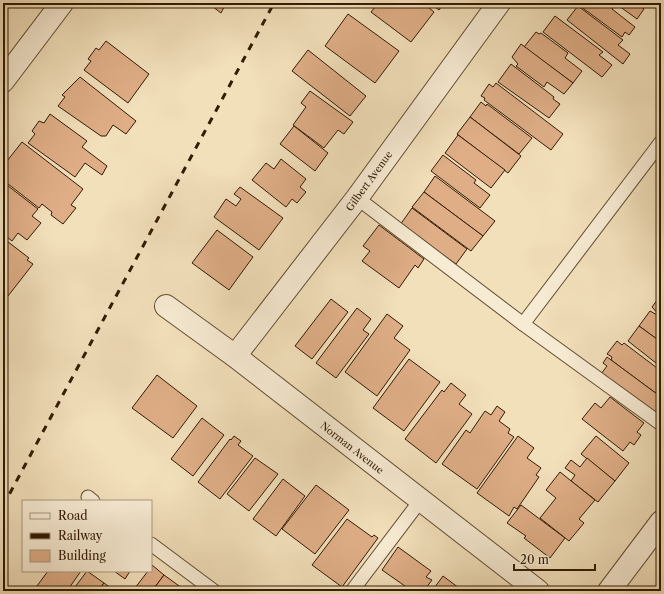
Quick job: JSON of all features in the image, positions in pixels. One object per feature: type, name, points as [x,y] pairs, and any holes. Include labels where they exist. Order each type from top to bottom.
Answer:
[{"type":"street","points":[[3,81],[62,3]]},
{"type":"street","name":"Gilbert Avenue","points":[[235,356],[357,198],[499,3]]},
{"type":"street","name":"Norman Avenue","points":[[166,306],[235,356],[538,591]]},
{"type":"street","points":[[609,591],[661,522]]},
{"type":"lane","points":[[523,324],[661,142]]},
{"type":"lane","points":[[357,198],[523,324],[661,424]]},
{"type":"lane","points":[[352,591],[420,501]]},
{"type":"lane","points":[[152,545],[214,591]]},
{"type":"building","points":[[208,3],[226,3],[221,13]]},
{"type":"building","points":[[378,3],[423,3],[434,12],[411,42],[371,12]]},
{"type":"building","points":[[430,3],[444,3],[439,10]]},
{"type":"building","points":[[576,3],[614,3],[616,4],[612,9],[635,27],[629,35],[625,32],[622,37]]},
{"type":"building","points":[[615,3],[636,3],[644,9],[637,19]]},
{"type":"building","points":[[578,6],[623,40],[618,45],[630,54],[623,64],[567,20]]},
{"type":"building","points":[[348,14],[399,51],[375,83],[325,46]]},
{"type":"building","points":[[555,16],[603,52],[599,55],[612,65],[602,77],[543,32]]},
{"type":"building","points":[[536,32],[539,34],[541,33],[568,53],[565,58],[582,71],[573,83],[524,47]]},
{"type":"building","points":[[106,41],[149,74],[128,103],[84,70],[91,61],[88,59],[96,48],[99,50]]},
{"type":"building","points":[[521,44],[573,83],[564,94],[547,82],[544,87],[516,66],[518,64],[512,57]]},
{"type":"building","points":[[308,50],[366,96],[350,116],[292,71]]},
{"type":"building","points":[[511,64],[554,97],[553,99],[560,104],[549,118],[498,82]]},
{"type":"building","points":[[80,77],[136,121],[126,134],[113,125],[106,136],[101,136],[58,106],[65,97],[62,95]]},
{"type":"building","points":[[496,83],[563,134],[551,150],[484,100],[485,98],[481,96],[489,84],[493,87]]},
{"type":"building","points":[[310,91],[353,122],[344,134],[338,130],[324,148],[293,125],[306,107],[301,103]]},
{"type":"building","points":[[481,102],[486,106],[487,104],[532,138],[519,154],[470,117]]},
{"type":"building","points":[[50,114],[87,141],[82,147],[107,166],[102,175],[85,163],[75,177],[28,143],[35,134],[32,131],[39,121],[44,123]]},
{"type":"building","points":[[470,117],[521,156],[508,173],[457,134]]},
{"type":"building","points":[[294,126],[328,153],[315,171],[280,144]]},
{"type":"building","points":[[458,135],[505,170],[491,188],[445,153]]},
{"type":"building","points":[[22,142],[83,189],[71,205],[76,208],[63,224],[51,215],[52,212],[42,204],[39,208],[3,180],[3,166]]},
{"type":"building","points":[[443,155],[476,180],[474,183],[490,195],[480,208],[431,171]]},
{"type":"building","points":[[281,159],[306,179],[300,187],[306,192],[297,203],[292,199],[286,207],[252,180],[266,163],[274,169]]},
{"type":"building","points":[[435,176],[495,221],[483,236],[424,192]]},
{"type":"building","points":[[3,182],[38,209],[32,216],[41,223],[27,240],[18,233],[12,241],[3,234]]},
{"type":"building","points":[[240,187],[283,218],[259,250],[214,217],[226,199],[236,206],[241,199],[234,194]]},
{"type":"building","points":[[424,192],[483,236],[471,251],[412,207]]},
{"type":"building","points":[[412,208],[467,249],[456,264],[400,225]]},
{"type":"building","points":[[379,225],[424,259],[418,268],[415,265],[399,288],[362,261],[370,251],[363,246]]},
{"type":"building","points":[[217,230],[253,257],[229,290],[192,263]]},
{"type":"building","points":[[3,238],[29,258],[27,260],[33,264],[8,296],[3,292]]},
{"type":"building","points":[[661,295],[661,317],[652,307]]},
{"type":"building","points":[[331,299],[348,312],[312,359],[295,346]]},
{"type":"building","points":[[357,308],[371,319],[363,330],[369,334],[336,378],[316,363]]},
{"type":"building","points":[[650,311],[661,317],[661,342],[639,326]]},
{"type":"building","points":[[387,314],[403,326],[394,338],[410,350],[377,396],[345,372]]},
{"type":"building","points":[[639,326],[661,342],[661,367],[628,341]]},
{"type":"building","points":[[617,341],[622,345],[624,343],[661,371],[661,397],[611,360],[612,357],[607,354]]},
{"type":"building","points":[[607,357],[661,397],[661,411],[657,416],[601,374],[607,366],[603,363]]},
{"type":"building","points":[[409,359],[440,382],[404,431],[373,408]]},
{"type":"building","points":[[157,375],[197,406],[173,438],[132,408]]},
{"type":"building","points":[[451,383],[466,395],[459,404],[472,414],[436,463],[405,439],[442,390],[444,392]]},
{"type":"building","points":[[610,397],[644,423],[637,432],[641,435],[634,445],[630,442],[623,451],[582,419],[595,403],[601,408]]},
{"type":"building","points":[[497,406],[505,412],[499,421],[510,429],[508,433],[514,437],[477,489],[442,464],[466,430],[470,433],[485,411],[491,415]]},
{"type":"building","points":[[202,418],[224,435],[193,476],[171,459]]},
{"type":"building","points":[[234,436],[241,441],[238,445],[253,456],[220,499],[198,482],[230,439],[231,440]]},
{"type":"building","points":[[518,436],[534,448],[527,458],[541,468],[536,475],[539,477],[517,509],[514,507],[509,516],[477,493]]},
{"type":"building","points":[[596,436],[629,463],[615,481],[581,454]]},
{"type":"building","points":[[255,458],[278,474],[249,511],[227,494]]},
{"type":"building","points":[[587,458],[615,481],[598,502],[571,481],[575,475],[565,468],[571,460],[580,467]]},
{"type":"building","points":[[560,472],[595,500],[579,519],[584,523],[569,541],[540,518],[556,498],[546,490]]},
{"type":"building","points":[[283,479],[305,496],[276,536],[253,519]]},
{"type":"building","points":[[316,485],[349,510],[315,554],[282,529]]},
{"type":"building","points":[[521,505],[565,538],[550,558],[524,538],[526,536],[507,523]]},
{"type":"building","points":[[347,519],[372,537],[374,535],[378,538],[342,587],[312,565]]},
{"type":"building","points":[[398,547],[431,571],[426,577],[432,580],[426,588],[422,586],[419,591],[412,591],[382,570]]},
{"type":"building","points":[[152,565],[164,575],[152,591],[140,591],[135,588],[147,572],[152,572]]},
{"type":"building","points":[[47,572],[80,572],[67,591],[41,591],[42,589],[37,586]]},
{"type":"building","points":[[86,572],[104,583],[98,591],[72,591]]},
{"type":"building","points":[[115,572],[129,572],[125,579]]},
{"type":"building","points":[[164,575],[182,588],[179,591],[152,591]]},
{"type":"building","points":[[443,576],[463,591],[432,591]]},
{"type":"building","points":[[104,583],[115,591],[98,591]]},
{"type":"railway","points":[[3,506],[274,3]]}]
